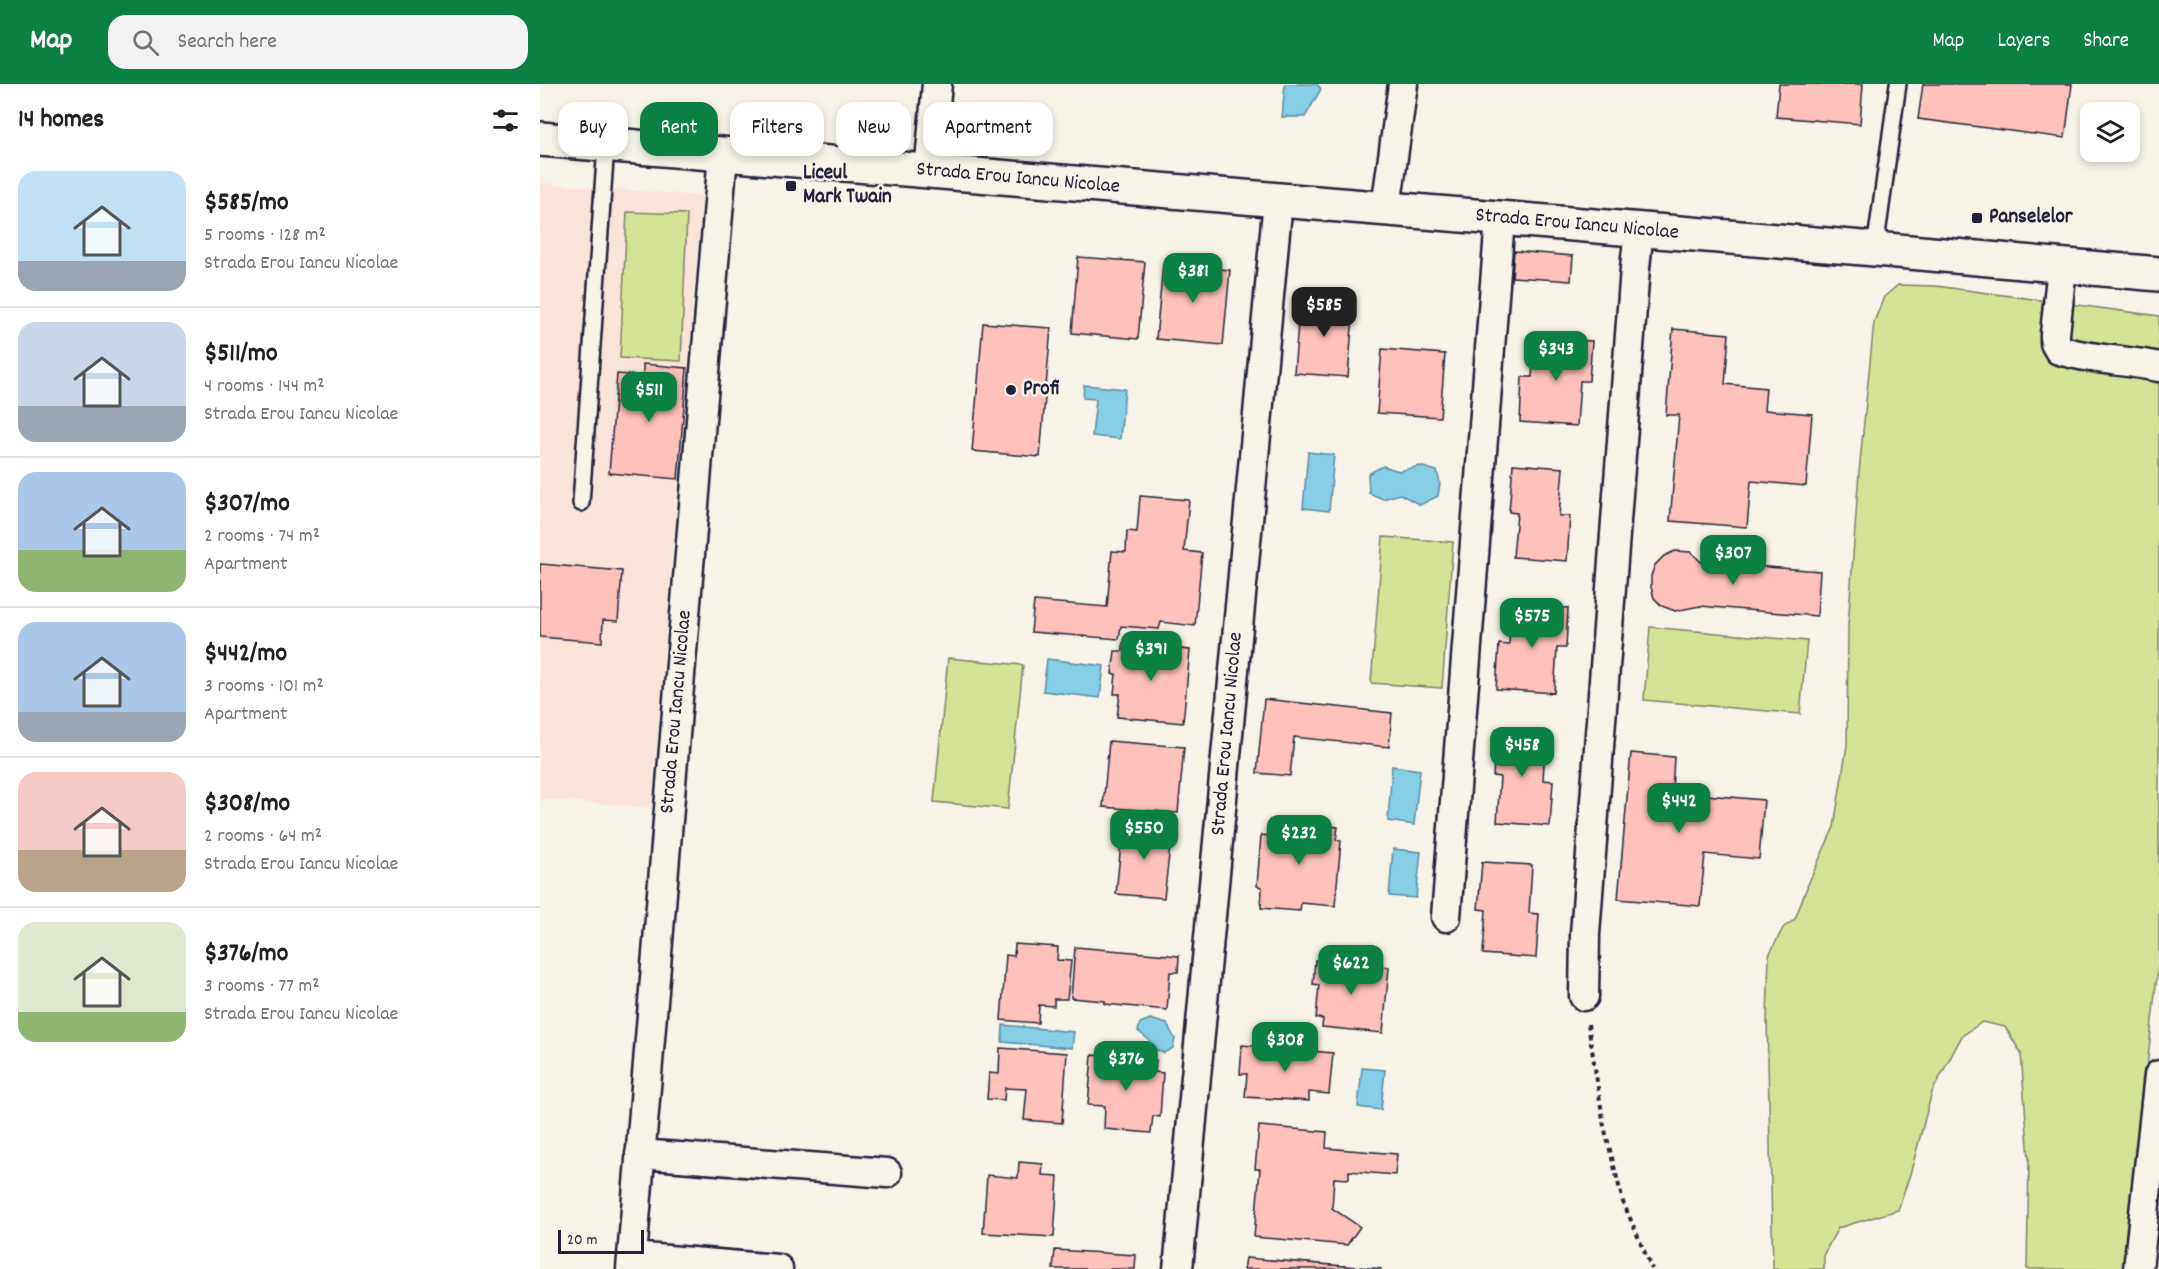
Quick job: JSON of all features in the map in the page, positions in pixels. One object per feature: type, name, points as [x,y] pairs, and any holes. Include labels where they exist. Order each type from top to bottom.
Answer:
[{"type":"street","points":[[929,172],[937,84]]},
{"type":"street","points":[[1386,208],[1403,84]]},
{"type":"street","name":"Strada Erou Iancu Nicolae","points":[[540,139],[558,141]]},
{"type":"street","name":"Strada Erou Iancu Nicolae","points":[[628,147],[2159,274]]},
{"type":"street","name":"Strada Erou Iancu Nicolae","points":[[631,1263],[723,154]]},
{"type":"street","name":"Strada Erou Iancu Nicolae","points":[[1178,1269],[1278,200]]},
{"type":"street","points":[[1446,917],[1500,219]]},
{"type":"street","points":[[1584,996],[1585,934],[1639,230]]},
{"type":"street","points":[[2062,266],[2055,334],[2055,343],[2060,350],[2070,354],[2131,361],[2159,367]]},
{"type":"street","points":[[2138,1269],[2159,1075]]},
{"type":"street","points":[[640,1154],[887,1173]]},
{"type":"street","points":[[631,1263],[778,1269]]},
{"type":"lane","points":[[1875,249],[1898,84]]},
{"type":"lane","points":[[581,503],[605,156]]},
{"type":"path","points":[[1584,996],[1600,1102],[1620,1191],[1652,1269]]},
{"type":"shaded area","points":[[540,183],[702,196],[651,808],[540,799]]},
{"type":"green space","points":[[627,212],[687,214],[681,361],[620,358]]},
{"type":"green space","points":[[1898,285],[1936,286],[2159,316],[2159,957],[2125,1269],[2027,1269],[2029,1160],[2021,1053],[2005,1027],[1982,1022],[1962,1036],[1932,1092],[1898,1210],[1838,1228],[1824,1254],[1824,1269],[1773,1269],[1767,1020],[1769,955],[1783,928],[1795,919],[1834,827],[1847,745],[1848,626],[1859,472],[1874,322],[1884,297]]},
{"type":"green space","points":[[1383,537],[1453,542],[1442,688],[1371,683]]},
{"type":"green space","points":[[1650,627],[1807,641],[1800,714],[1644,700]]},
{"type":"green space","points":[[948,658],[1023,665],[1008,809],[934,802]]},
{"type":"water","points":[[1285,84],[1317,84],[1321,89],[1305,117],[1282,117]]},
{"type":"water","points":[[1084,385],[1125,389],[1120,439],[1092,436],[1096,399],[1083,398]]},
{"type":"water","points":[[1308,452],[1334,455],[1329,511],[1303,508]]},
{"type":"water","points":[[1383,466],[1399,471],[1420,466],[1437,471],[1440,483],[1438,496],[1420,505],[1400,494],[1383,499],[1369,493],[1368,474]]},
{"type":"water","points":[[1047,659],[1104,666],[1100,698],[1043,691]]},
{"type":"water","points":[[1392,766],[1420,770],[1414,825],[1388,821]]},
{"type":"water","points":[[1393,849],[1421,852],[1416,898],[1389,896]]},
{"type":"water","points":[[1150,1019],[1167,1024],[1175,1039],[1173,1048],[1164,1053],[1152,1048],[1149,1040],[1138,1031],[1140,1023]]},
{"type":"water","points":[[1003,1025],[1074,1032],[1072,1048],[1002,1042]]},
{"type":"water","points":[[1362,1068],[1385,1070],[1381,1110],[1358,1107]]},
{"type":"building","points":[[1779,84],[1863,84],[1860,124],[1776,117]]},
{"type":"building","points":[[1923,84],[2072,84],[2065,138],[1918,119]]},
{"type":"building","points":[[1514,251],[1573,256],[1571,281],[1512,277]]},
{"type":"building","points":[[1078,257],[1145,262],[1138,339],[1072,333]]},
{"type":"building","points":[[1163,264],[1230,270],[1223,345],[1156,339]]},
{"type":"building","points":[[1300,298],[1354,302],[1348,377],[1294,373]]},
{"type":"building","name":"Profi","points":[[983,323],[1051,328],[1040,457],[972,451]]},
{"type":"building","points":[[1673,329],[1729,334],[1725,384],[1766,388],[1764,410],[1812,414],[1806,486],[1751,481],[1747,527],[1670,521],[1679,415],[1666,415]]},
{"type":"building","points":[[1535,338],[1592,341],[1589,381],[1580,381],[1577,426],[1520,422],[1522,377],[1532,377]]},
{"type":"building","points":[[1382,349],[1445,354],[1440,417],[1377,413]]},
{"type":"building","points":[[643,364],[687,368],[678,479],[609,473],[617,374],[643,376]]},
{"type":"building","points":[[1513,464],[1563,468],[1559,516],[1570,516],[1567,561],[1513,557],[1517,513],[1509,512]]},
{"type":"building","points":[[1140,496],[1189,500],[1184,551],[1202,553],[1195,626],[1161,622],[1159,629],[1121,626],[1119,639],[1031,632],[1034,601],[1107,607],[1112,551],[1126,552],[1127,531],[1137,532]]},
{"type":"building","points":[[1675,551],[1691,552],[1701,562],[1820,571],[1817,616],[1700,606],[1675,611],[1662,606],[1654,598],[1651,576],[1655,565],[1664,556]]},
{"type":"building","points":[[540,564],[622,571],[618,621],[603,620],[602,642],[540,637]]},
{"type":"building","points":[[1511,605],[1568,608],[1566,648],[1557,648],[1554,693],[1496,689],[1499,644],[1509,645]]},
{"type":"building","points":[[1123,643],[1190,650],[1183,723],[1117,717],[1120,694],[1114,694],[1116,674],[1112,674],[1115,651],[1123,651]]},
{"type":"building","points":[[1264,699],[1392,713],[1389,747],[1294,737],[1290,776],[1257,773]]},
{"type":"building","points":[[1496,729],[1546,732],[1543,780],[1553,781],[1550,826],[1497,822],[1500,777],[1493,776]]},
{"type":"building","points":[[1109,741],[1184,747],[1178,813],[1103,807]]},
{"type":"building","points":[[1631,753],[1674,757],[1672,792],[1764,800],[1759,859],[1705,854],[1700,906],[1618,899]]},
{"type":"building","points":[[1270,820],[1338,827],[1336,840],[1341,841],[1335,906],[1301,903],[1300,911],[1261,908],[1262,887],[1257,886],[1261,835],[1269,836]]},
{"type":"building","points":[[1123,823],[1172,829],[1164,898],[1116,894]]},
{"type":"building","points":[[1482,862],[1532,865],[1529,913],[1539,914],[1536,958],[1483,954],[1486,910],[1478,909]]},
{"type":"building","points":[[1015,944],[1058,947],[1057,960],[1071,961],[1067,999],[1054,999],[1054,1006],[1039,1005],[1038,1023],[1001,1020],[1006,955],[1014,956]]},
{"type":"building","points":[[1075,947],[1179,956],[1178,972],[1170,972],[1167,1010],[1071,998]]},
{"type":"building","points":[[1315,960],[1389,967],[1383,1033],[1322,1027],[1323,1019],[1316,1018],[1319,985],[1313,984]]},
{"type":"building","points":[[1242,1045],[1333,1053],[1329,1094],[1309,1092],[1309,1101],[1245,1097],[1247,1074],[1240,1074]]},
{"type":"building","points":[[1000,1048],[1067,1053],[1062,1123],[1024,1120],[1027,1089],[1005,1088],[1004,1100],[987,1099],[989,1073],[999,1074]]},
{"type":"building","points":[[1092,1055],[1156,1060],[1155,1072],[1163,1073],[1160,1117],[1153,1116],[1151,1133],[1104,1129],[1105,1106],[1088,1105]]},
{"type":"building","points":[[1259,1126],[1327,1132],[1326,1148],[1397,1154],[1395,1175],[1349,1171],[1349,1179],[1334,1178],[1332,1208],[1360,1227],[1347,1245],[1254,1237],[1260,1169],[1255,1169]]},
{"type":"building","points":[[1019,1162],[1043,1164],[1042,1175],[1058,1176],[1054,1237],[983,1233],[987,1175],[1018,1178]]},
{"type":"building","points":[[1055,1250],[1136,1255],[1135,1269],[1053,1269]]},
{"type":"building","points":[[1246,1258],[1382,1269],[1244,1269]]},
{"type":"place","name":"Liceul Mark Twain","points":[[791,186]]},
{"type":"place","name":"Panselelor","points":[[1977,218]]},
{"type":"place","name":"Profi","points":[[1011,390]]}]
